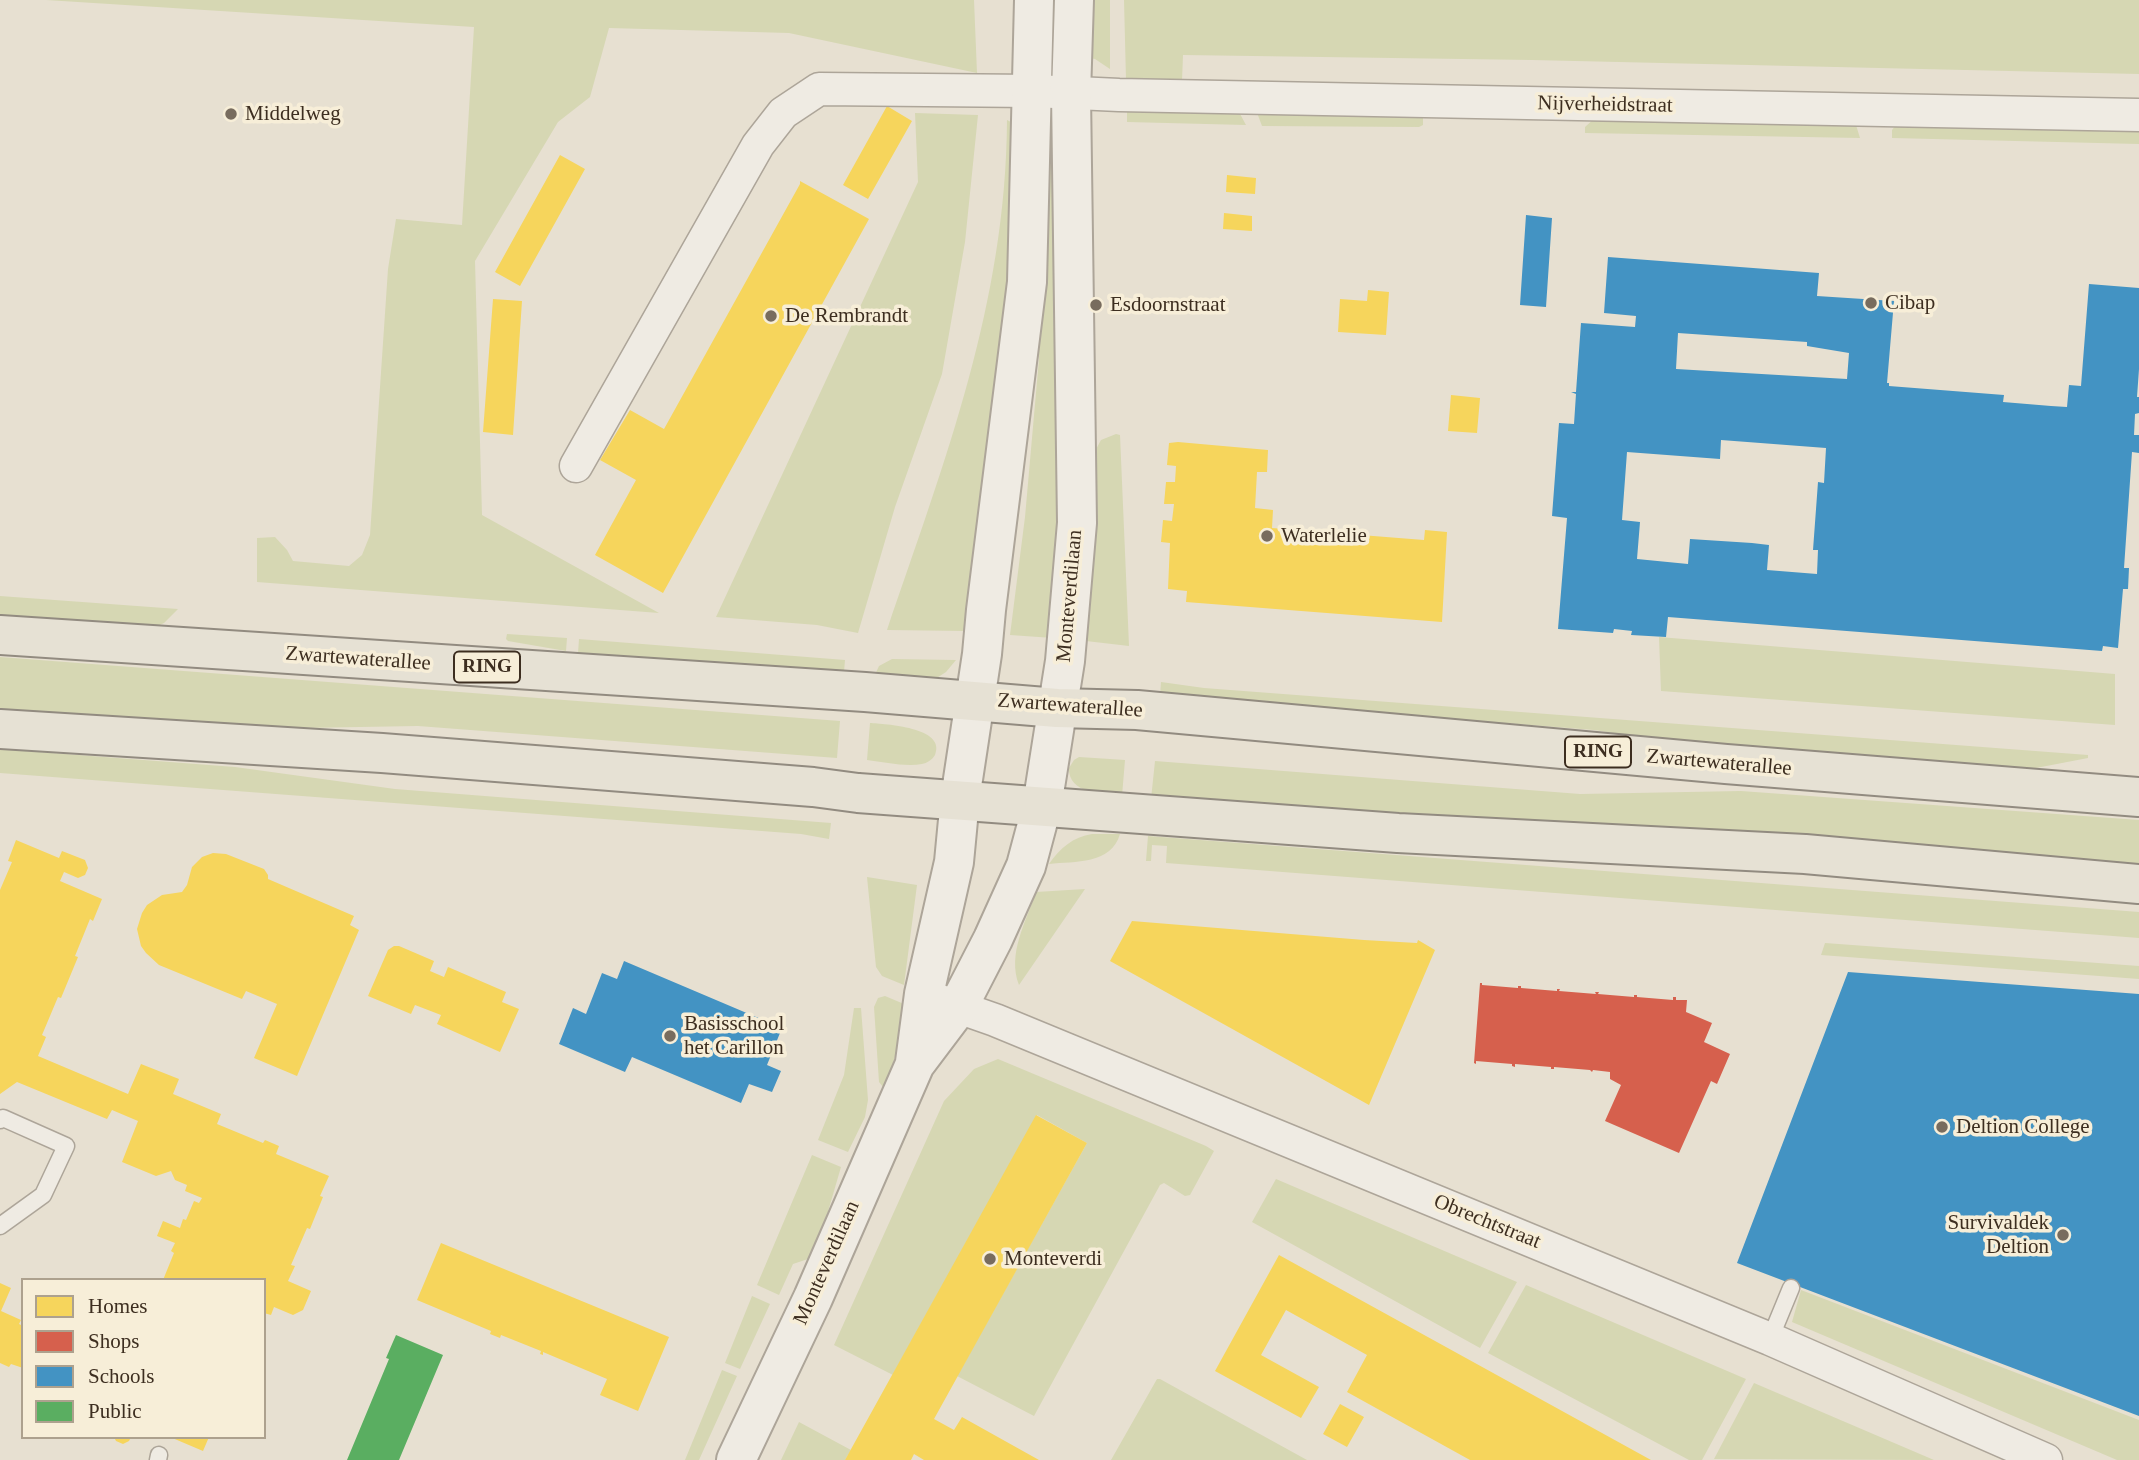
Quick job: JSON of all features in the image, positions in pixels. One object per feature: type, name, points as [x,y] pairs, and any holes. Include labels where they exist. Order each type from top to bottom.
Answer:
[{"type":"main road","name":"Zwartewaterallee","points":[[0,635],[974,700],[1057,708],[1147,711],[1726,764],[2139,797]]},
{"type":"main road","points":[[0,729],[382,753],[813,787],[858,793],[1398,833],[1805,854],[2139,884]]},
{"type":"street","name":"Monteverdilaan","points":[[736,1460],[813,1297],[941,1001],[960,799],[982,654],[1027,282],[1034,91],[1034,0]]},
{"type":"street","name":"Monteverdilaan","points":[[941,1001],[993,939],[1026,866],[1042,806],[1065,661],[1077,523],[1071,94],[1073,0]]},
{"type":"street","points":[[576,466],[758,145],[783,113],[820,89],[1034,91],[1071,94]]},
{"type":"street","name":"Nijverheidstraat","points":[[1071,94],[2139,115]]},
{"type":"street","name":"Obrechtstraat","points":[[941,1001],[995,1020],[1770,1339],[2046,1460]]},
{"type":"lane","points":[[0,1120],[3,1118],[66,1146],[43,1195],[0,1226]]},
{"type":"lane","points":[[1770,1339],[1791,1288]]},
{"type":"green space","points":[[46,0],[974,0],[977,73],[789,33],[609,28],[590,97],[558,122],[475,261],[482,515],[659,613],[257,582],[257,538],[275,537],[293,561],[349,566],[362,555],[370,535],[388,269],[396,219],[462,225],[474,27]]},
{"type":"green space","points":[[1090,0],[1110,0],[1110,69],[1090,58]]},
{"type":"green space","points":[[1124,0],[2139,0],[2139,74],[1183,55],[1182,81],[1126,80]]},
{"type":"green space","points":[[1127,107],[1239,112],[1246,125],[1127,122]]},
{"type":"green space","points":[[1256,110],[1423,113],[1423,125],[1262,126]]},
{"type":"green space","points":[[915,113],[978,115],[965,242],[942,374],[895,507],[858,633],[817,625],[716,617],[918,182]]},
{"type":"green space","points":[[1596,117],[1856,125],[1860,138],[1585,133],[1585,127]]},
{"type":"green space","points":[[1007,120],[1021,127],[1019,279],[965,631],[887,630],[950,442],[984,317],[996,253],[1004,187]]},
{"type":"green space","points":[[1054,122],[1062,491],[1053,638],[1010,635],[1025,517],[1039,359],[1038,275],[1045,142]]},
{"type":"green space","points":[[1896,125],[2139,127],[2139,144],[1892,138],[1892,130]]},
{"type":"green space","points":[[1120,435],[1129,646],[1086,641],[1092,557],[1094,453],[1101,440]]},
{"type":"green space","points":[[0,596],[178,609],[164,623],[153,628],[0,620]]},
{"type":"green space","points":[[507,634],[567,638],[566,651],[508,641]]},
{"type":"green space","points":[[1659,637],[2115,674],[2115,725],[1661,691]]},
{"type":"green space","points":[[579,639],[845,660],[843,684],[679,671],[578,653]]},
{"type":"green space","points":[[0,657],[840,721],[837,758],[418,726],[243,729],[0,711]]},
{"type":"green space","points":[[892,659],[956,660],[946,672],[929,683],[873,679],[879,666]]},
{"type":"green space","points":[[1161,682],[1204,688],[2088,755],[2088,758],[2010,773],[1752,754],[1594,730],[1160,696]]},
{"type":"green space","points":[[870,723],[900,726],[923,733],[932,738],[936,746],[935,755],[928,762],[915,765],[867,760]]},
{"type":"green space","points":[[0,749],[235,767],[395,789],[831,823],[829,839],[801,834],[0,773]]},
{"type":"green space","points":[[1079,757],[1125,760],[1122,796],[1088,791],[1074,783],[1069,768]]},
{"type":"green space","points":[[1155,761],[1580,794],[1741,791],[2139,820],[2139,874],[1151,799]]},
{"type":"green space","points":[[1092,834],[1120,834],[1109,851],[1091,860],[1049,864],[1068,844]]},
{"type":"green space","points":[[1148,836],[2139,912],[2139,938],[1166,863],[1167,846],[1152,845],[1151,861],[1146,861]]},
{"type":"green space","points":[[867,877],[917,885],[904,985],[882,976],[876,967]]},
{"type":"green space","points":[[1085,889],[1019,985],[1016,950],[1036,892]]},
{"type":"green space","points":[[1825,943],[2139,966],[2139,979],[1821,955]]},
{"type":"green space","points":[[885,996],[904,1004],[897,1047],[884,1088],[879,1082],[874,1007],[878,998]]},
{"type":"green space","points":[[854,1008],[861,1008],[868,1100],[865,1117],[848,1152],[818,1140],[844,1075]]},
{"type":"green space","points":[[998,1059],[1214,1151],[1190,1195],[1185,1196],[1164,1183],[1160,1185],[1034,1416],[957,1376],[1087,1143],[1037,1115],[893,1375],[834,1345],[944,1101],[974,1069]]},
{"type":"green space","points":[[812,1155],[841,1167],[827,1215],[808,1259],[793,1264],[779,1295],[757,1285]]},
{"type":"green space","points":[[1276,1179],[1517,1282],[1480,1348],[1252,1222]]},
{"type":"green space","points":[[1526,1285],[1746,1379],[1702,1460],[1689,1460],[1488,1353]]},
{"type":"green space","points":[[1801,1290],[2139,1420],[2139,1460],[2117,1460],[1792,1322]]},
{"type":"green space","points":[[752,1296],[770,1304],[740,1369],[725,1363]]},
{"type":"green space","points":[[722,1370],[737,1376],[699,1460],[685,1460]]},
{"type":"green space","points":[[1157,1379],[1160,1379],[1307,1460],[1111,1460]]},
{"type":"green space","points":[[1754,1383],[1934,1460],[1714,1459]]},
{"type":"green space","points":[[799,1422],[851,1450],[845,1460],[781,1460]]},
{"type":"building: Homes","points":[[887,106],[912,121],[868,199],[843,185]]},
{"type":"building: Homes","points":[[560,155],[585,169],[520,286],[495,272]]},
{"type":"building: Homes","points":[[1227,175],[1256,178],[1255,194],[1226,192]]},
{"type":"building: Homes","name":"De Rembrandt","points":[[800,181],[869,219],[663,593],[595,555],[636,480],[600,460],[630,410],[664,429]]},
{"type":"building: Homes","points":[[1224,213],[1252,216],[1252,231],[1223,229]]},
{"type":"building: Homes","points":[[1368,290],[1389,292],[1386,335],[1338,332],[1340,299],[1367,301]]},
{"type":"building: Homes","points":[[493,299],[522,301],[513,435],[483,432]]},
{"type":"building: Homes","points":[[1451,395],[1480,398],[1477,433],[1448,431]]},
{"type":"building: Homes","name":"Waterlelie","points":[[1169,443],[1268,450],[1267,472],[1257,472],[1255,508],[1273,510],[1272,528],[1424,540],[1425,530],[1447,532],[1442,622],[1186,602],[1187,591],[1168,589],[1170,543],[1161,542],[1163,520],[1172,521],[1174,504],[1164,504],[1166,482],[1175,482],[1176,466],[1167,465]]},
{"type":"building: Homes","points":[[16,840],[59,858],[62,851],[85,860],[88,868],[85,875],[78,878],[64,872],[60,881],[102,899],[93,921],[90,919],[75,956],[78,957],[42,1035],[46,1037],[38,1056],[128,1094],[141,1064],[179,1079],[173,1094],[221,1114],[217,1124],[263,1143],[265,1140],[279,1146],[276,1154],[329,1176],[310,1229],[307,1228],[291,1265],[295,1266],[288,1281],[311,1291],[303,1310],[293,1315],[274,1307],[271,1315],[266,1314],[266,1278],[164,1278],[175,1243],[157,1236],[163,1221],[180,1228],[194,1201],[199,1203],[202,1198],[185,1191],[187,1185],[175,1180],[171,1171],[156,1176],[122,1162],[138,1121],[112,1110],[107,1119],[17,1082],[0,1094],[0,890],[12,862],[8,861]]},
{"type":"building: Homes","points":[[213,853],[226,854],[264,869],[268,879],[354,916],[350,925],[359,930],[297,1076],[254,1058],[277,1004],[246,991],[242,999],[159,965],[141,946],[137,929],[147,905],[162,895],[182,892],[192,867],[202,857]]},
{"type":"building: Homes","points":[[1132,921],[1364,940],[1417,943],[1418,940],[1435,950],[1369,1105],[1110,961]]},
{"type":"building: Homes","points":[[399,946],[434,961],[430,971],[444,977],[448,967],[506,992],[502,1002],[519,1009],[500,1052],[437,1024],[441,1015],[415,1005],[411,1014],[368,996],[388,950]]},
{"type":"building: Homes","name":"Monteverdi","points":[[1036,1115],[1087,1143],[934,1419],[954,1430],[962,1417],[1039,1460],[924,1460],[914,1454],[911,1460],[845,1460]]},
{"type":"building: Homes","points":[[441,1243],[669,1337],[638,1411],[600,1395],[607,1379],[543,1352],[543,1355],[540,1354],[541,1351],[501,1335],[500,1338],[490,1334],[491,1331],[417,1300]]},
{"type":"building: Homes","points":[[1279,1255],[1651,1460],[1470,1460],[1347,1392],[1367,1355],[1286,1310],[1261,1355],[1319,1387],[1301,1418],[1215,1371]]},
{"type":"building: Homes","points":[[0,1283],[11,1288],[1,1311],[21,1320],[21,1367],[0,1363]]},
{"type":"building: Homes","points":[[1340,1404],[1364,1417],[1347,1447],[1323,1434]]},
{"type":"building: Homes","points":[[115,1439],[130,1439],[123,1444]]},
{"type":"building: Homes","points":[[175,1439],[208,1439],[203,1451]]},
{"type":"building: Shops","points":[[1480,983],[1687,1000],[1686,1012],[1712,1023],[1704,1042],[1730,1054],[1717,1084],[1711,1081],[1679,1153],[1605,1121],[1621,1085],[1610,1079],[1610,1072],[1515,1064],[1515,1067],[1512,1064],[1476,1061],[1476,1064],[1474,1063]]},
{"type":"building: Schools","points":[[1526,215],[1552,218],[1546,307],[1520,305]]},
{"type":"building: Schools","points":[[1608,257],[1819,273],[1817,296],[1894,301],[1887,383],[1889,386],[2004,395],[2003,402],[2067,407],[2069,385],[2081,386],[2089,284],[2139,288],[2139,413],[2135,414],[2134,435],[2139,435],[2139,453],[2132,452],[2124,568],[2129,568],[2128,589],[2123,589],[2118,648],[2103,646],[2102,651],[1668,617],[1666,637],[1631,635],[1632,631],[1614,629],[1613,633],[1558,629],[1567,518],[1552,516],[1559,423],[1574,424],[1576,394],[1571,392],[1576,392],[1581,323],[1635,327],[1636,316],[1604,313]],"holes":[[[1678,333],[1807,342],[1807,346],[1849,353],[1847,379],[1676,369]],[[1721,440],[1826,448],[1824,483],[1818,482],[1813,550],[1818,550],[1817,574],[1767,570],[1769,545],[1752,543],[1690,539],[1688,564],[1637,559],[1640,522],[1622,520],[1627,452],[1720,459]]]},
{"type":"building: Schools","name":"Basisschool het Carillon","points":[[624,961],[782,1028],[767,1065],[781,1071],[772,1092],[749,1084],[741,1103],[632,1057],[625,1072],[559,1044],[573,1008],[586,1014],[602,973],[617,979]]},
{"type":"building: Schools","name":"Deltion College","points":[[1848,972],[2139,994],[2139,1416],[1737,1263]]},
{"type":"building: Public","points":[[396,1335],[443,1355],[399,1460],[347,1460],[389,1359],[386,1358]]},
{"type":"place","name":"Middelweg","points":[[231,114]]},
{"type":"place","name":"Cibap","points":[[1871,303]]},
{"type":"place","name":"Esdoornstraat","points":[[1096,305]]},
{"type":"place","name":"De Rembrandt","points":[[771,316]]},
{"type":"place","name":"Waterlelie","points":[[1267,536]]},
{"type":"place","name":"Basisschool het Carillon","points":[[670,1036]]},
{"type":"place","name":"Deltion College","points":[[1942,1127]]},
{"type":"place","name":"Survivaldek Deltion","points":[[2063,1235]]},
{"type":"place","name":"Monteverdi","points":[[990,1259]]}]
